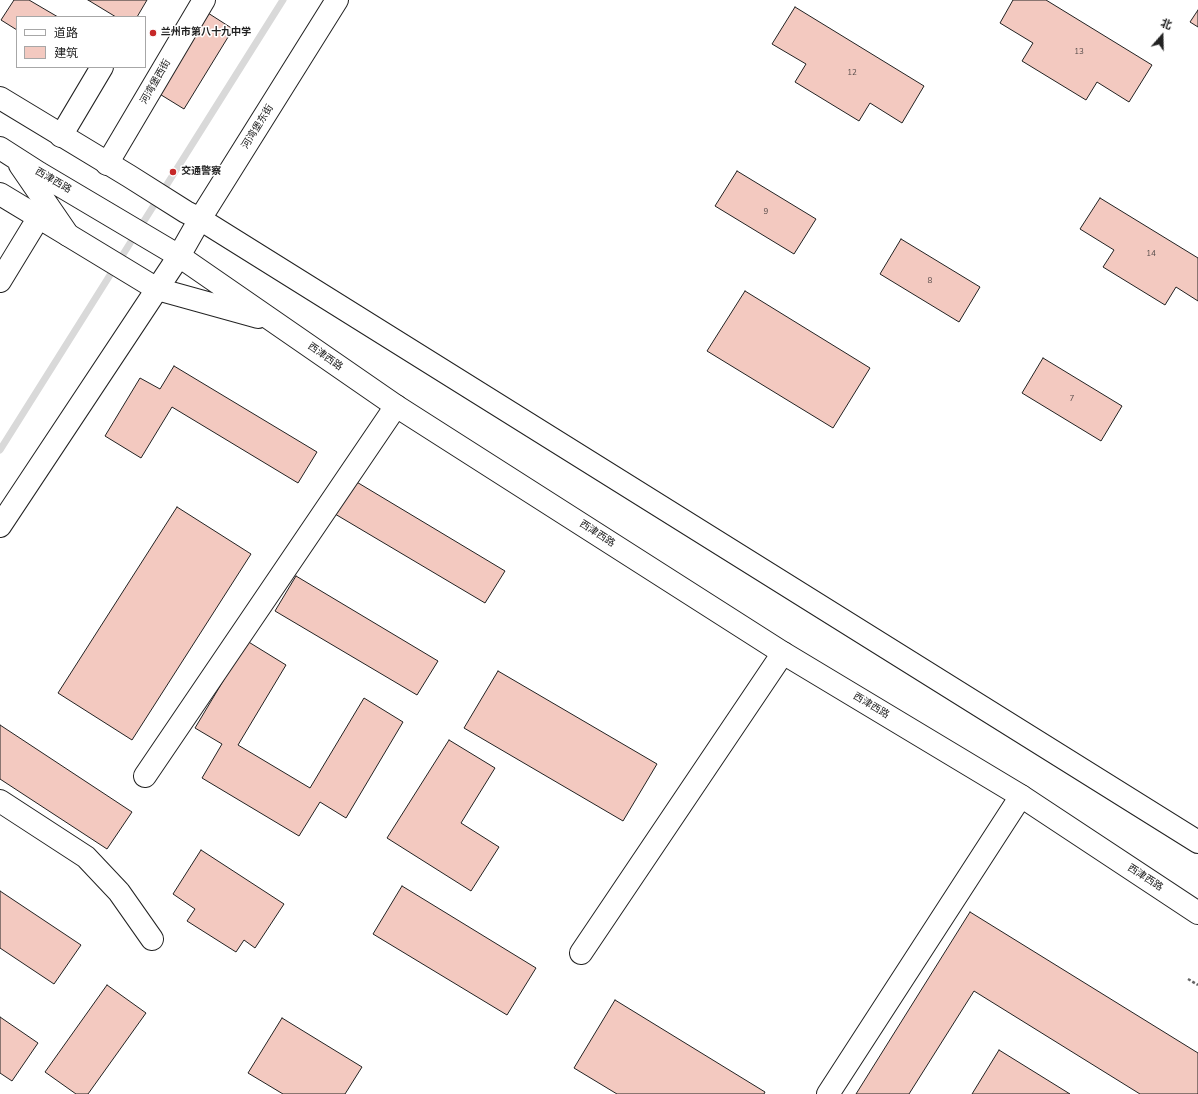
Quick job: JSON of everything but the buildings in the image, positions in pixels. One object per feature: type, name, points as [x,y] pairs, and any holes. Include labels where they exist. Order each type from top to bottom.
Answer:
[{"type":"main road","name":"河湾堡西街","points":[[107,164],[204,0]]},
{"type":"main road","name":"河湾堡东街","points":[[0,526],[157,289],[172,251],[193,216],[338,0]]},
{"type":"main road","points":[[61,136],[101,68]]},
{"type":"main road","points":[[0,98],[193,216],[1198,842]]},
{"type":"main road","points":[[7,153],[68,234]]},
{"type":"main road","name":"西津西路","points":[[7,153],[172,251],[396,406],[783,653],[1021,796],[1198,913]]},
{"type":"main road","points":[[0,194],[157,289],[274,321]]},
{"type":"main road","points":[[0,281],[38,217]]},
{"type":"main road","points":[[145,776],[396,406]]},
{"type":"main road","points":[[582,952],[783,653]]},
{"type":"main road","points":[[828,1094],[1021,796]]},
{"type":"main road","points":[[0,801],[86,857],[119,892],[152,939]]},
{"type":"path","points":[[1188,979],[1198,985]]},
{"type":"waterway","points":[[0,450],[283,0]]},
{"type":"place","name":"兰州市第八十九中学","points":[[153,33]]},
{"type":"place","name":"交通警察","points":[[173,172]]}]
